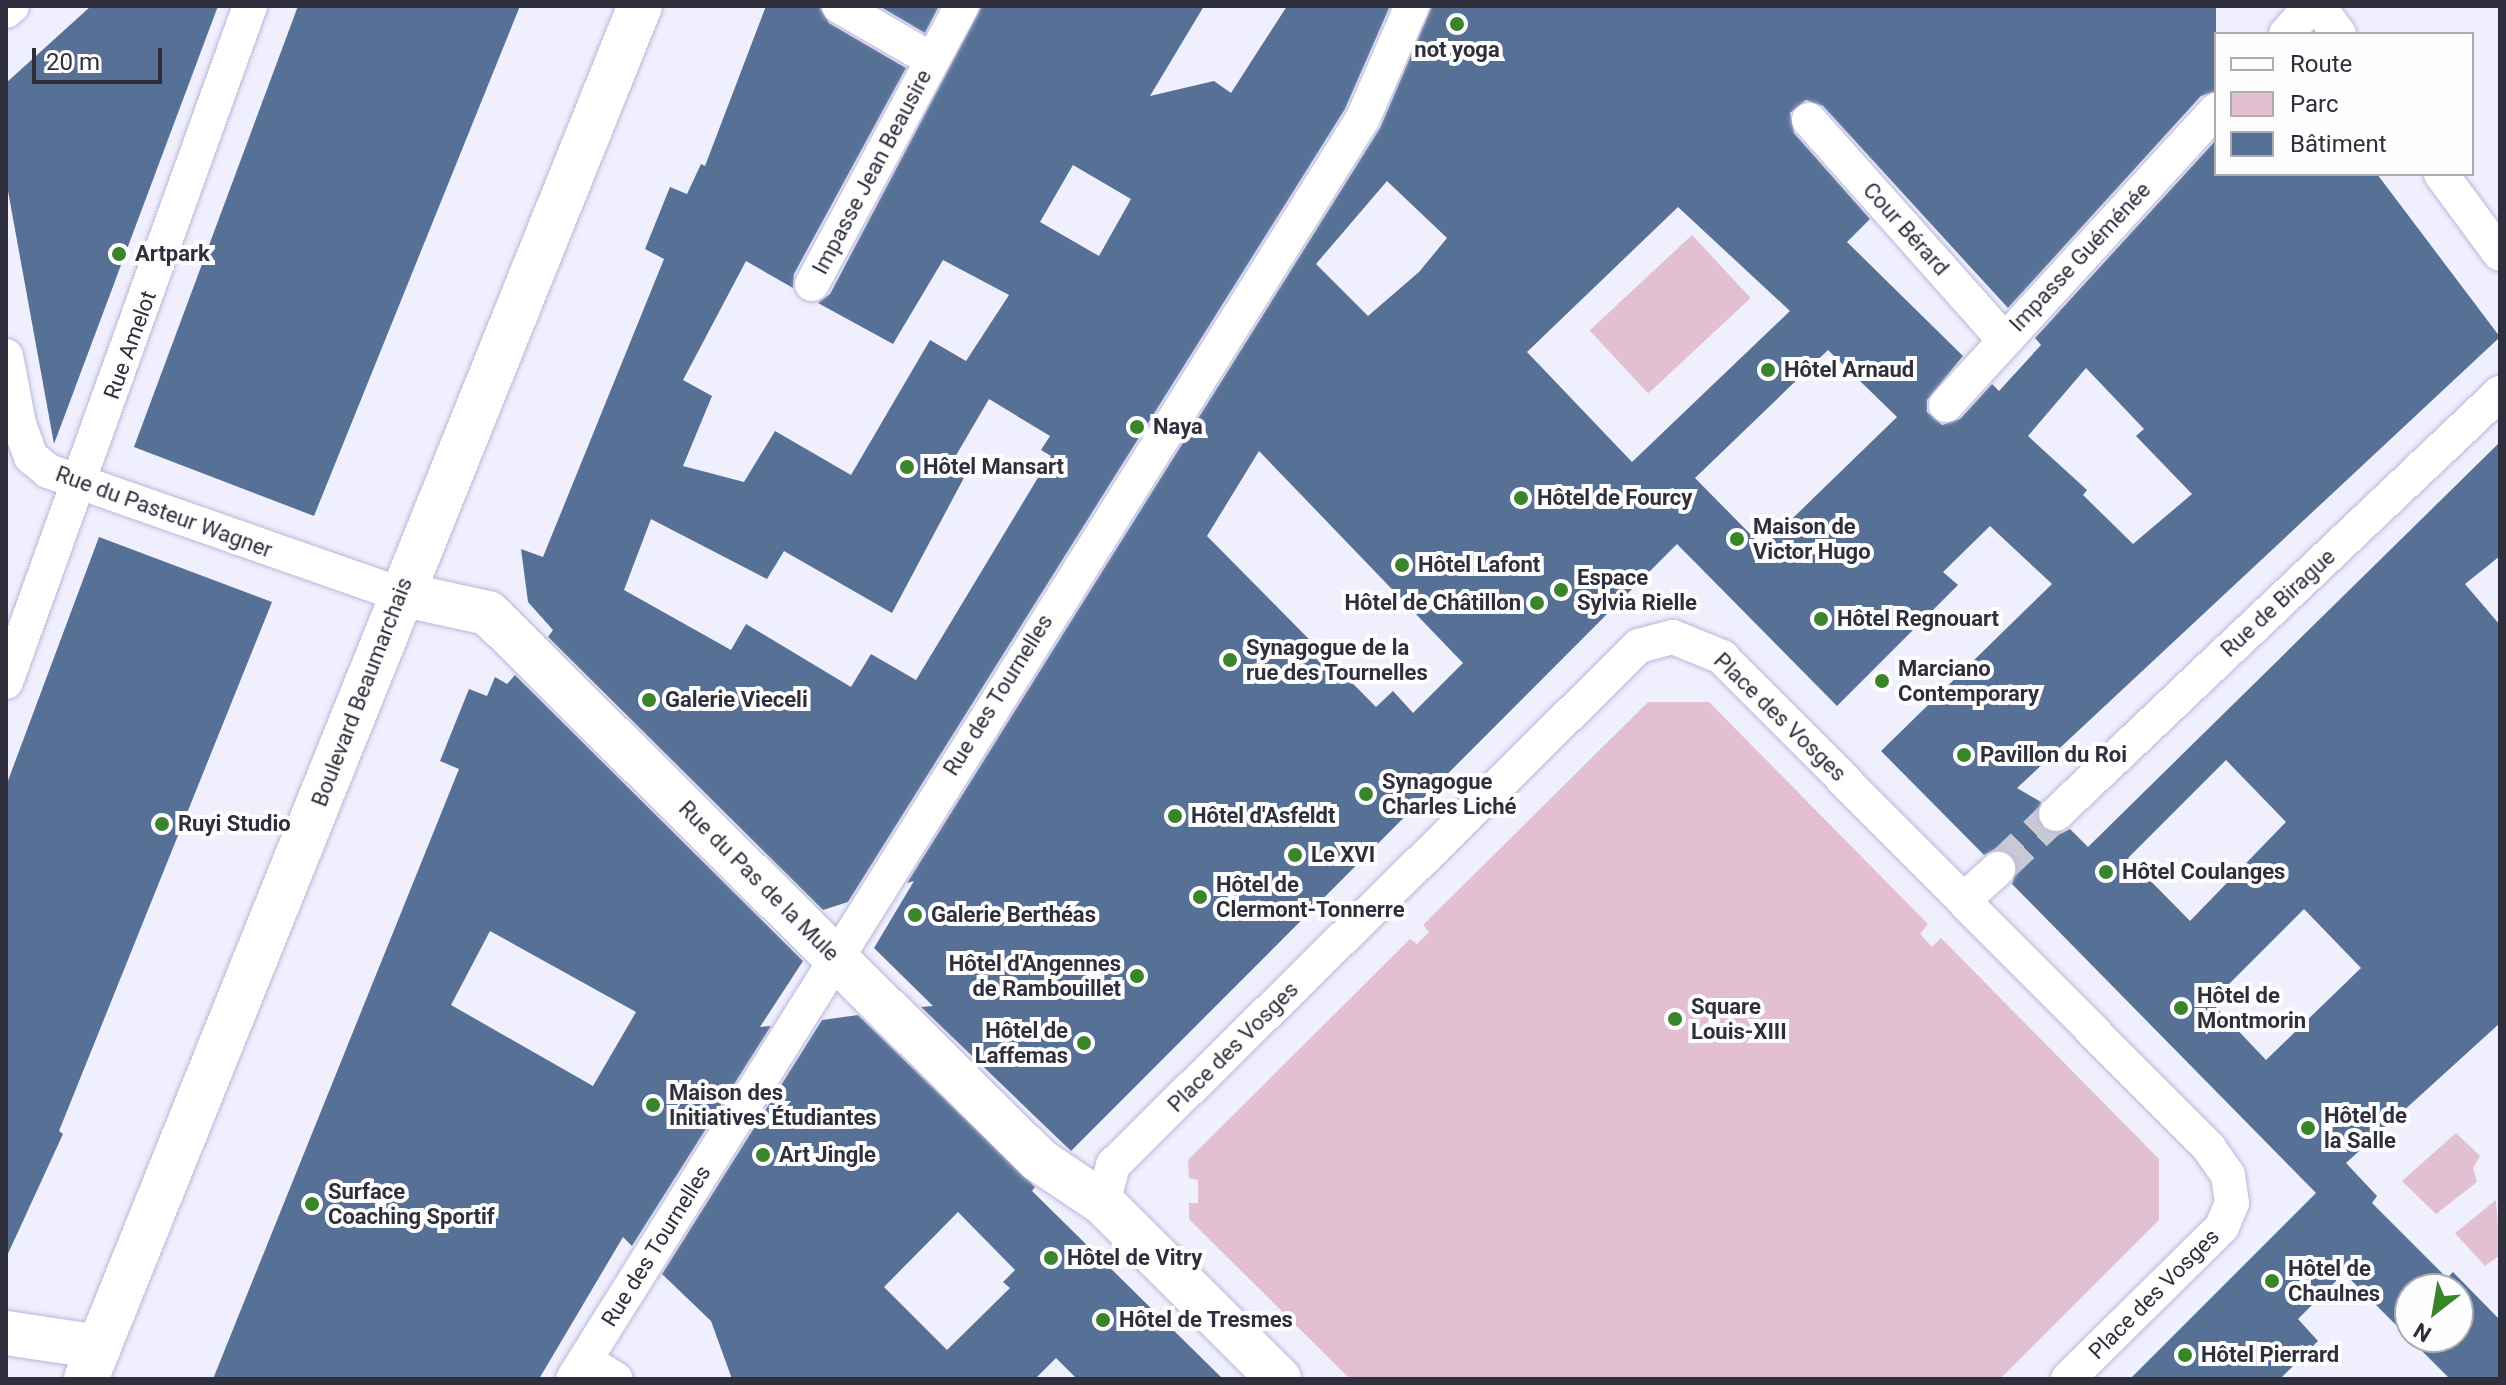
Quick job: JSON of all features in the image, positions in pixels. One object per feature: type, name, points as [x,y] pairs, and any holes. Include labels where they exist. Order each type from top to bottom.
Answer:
[{"type":"main road","name":"Boulevard Beaumarchais","points":[[92,1363],[640,6]]},
{"type":"main road","name":"Rue du Pas de la Mule","points":[[400,594],[488,613],[1039,1160],[1103,1203]]},
{"type":"main road","points":[[1103,1203],[1279,1379]]},
{"type":"main road","points":[[6,1333],[92,1363]]},
{"type":"street","points":[[6,11],[12,6]]},
{"type":"street","name":"Rue Amelot","points":[[6,682],[250,6]]},
{"type":"street","points":[[839,6],[932,60]]},
{"type":"street","name":"Impasse Jean Beausire","points":[[812,284],[962,6]]},
{"type":"street","name":"Rue des Tournelles","points":[[579,1370],[1363,118],[1412,6]]},
{"type":"street","points":[[2288,32],[2311,6]]},
{"type":"street","points":[[2318,6],[2338,32]]},
{"type":"street","name":"Impasse Guéménée","points":[[1946,405],[2214,112]]},
{"type":"street","name":"Cour Bérard","points":[[1809,120],[2004,340]]},
{"type":"street","points":[[2442,176],[2500,254]]},
{"type":"street","name":"Rue du Pasteur Wagner","points":[[6,356],[31,457],[76,485],[400,594]]},
{"type":"street","name":"Rue de Birague","points":[[2056,814],[2500,393]]},
{"type":"street","name":"Place des Vosges","points":[[1103,1203],[1113,1165],[1649,640],[1685,639],[1722,657],[1965,899],[2209,1148],[2231,1189],[2232,1203],[2222,1227],[2068,1379]]},
{"type":"street","points":[[1965,899],[1998,869]]},
{"type":"street","points":[[579,1370],[615,1379]]},
{"type":"green space","points":[[1692,235],[1751,298],[1648,393],[1590,330]]},
{"type":"green space","name":"Square Louis-XIII","points":[[1648,702],[1709,702],[1928,924],[1920,934],[1932,947],[1941,938],[2159,1159],[2159,1220],[2000,1379],[1350,1379],[1189,1219],[1189,1203],[1198,1203],[1198,1180],[1189,1178],[1188,1160],[1410,939],[1417,944],[1429,932],[1423,925]]},
{"type":"green space","points":[[2456,1133],[2480,1156],[2473,1168],[2477,1182],[2436,1214],[2402,1181]]},
{"type":"green space","points":[[2496,1200],[2500,1255],[2485,1266],[2455,1233]]},
{"type":"building","points":[[91,6],[218,6],[54,444],[6,180],[6,83]]},
{"type":"building","points":[[298,6],[520,6],[314,516],[134,447]]},
{"type":"building","points":[[766,6],[819,6],[829,23],[906,68],[794,274],[793,288],[746,261],[683,380],[712,396],[683,466],[744,482],[775,431],[851,475],[930,340],[966,361],[1009,295],[943,260],[893,344],[818,303],[830,294],[982,6],[1204,6],[1150,96],[1214,81],[1231,93],[1287,6],[1390,6],[1345,109],[848,902],[823,910],[548,637],[553,630],[528,602],[521,549],[543,557],[664,259],[645,249],[670,187],[687,194],[701,164],[705,166]],"holes":[[[1073,165],[1131,199],[1099,256],[1040,222]],[[989,399],[1050,436],[1041,450],[1051,456],[916,680],[871,654],[851,687],[746,624],[731,650],[624,590],[651,519],[767,579],[784,551],[892,613],[967,472],[951,464]]]},
{"type":"building","points":[[879,6],[939,6],[925,33]]},
{"type":"building","points":[[1432,6],[2216,6],[2214,92],[2201,96],[2008,308],[1823,106],[1806,100],[1790,113],[1794,133],[1870,219],[1847,242],[1963,356],[1927,400],[1927,412],[1942,425],[1960,419],[1992,384],[1999,391],[2041,345],[2035,338],[2214,142],[2214,176],[2379,176],[2500,337],[2017,788],[2041,802],[2036,818],[2042,828],[2060,834],[2070,829],[2088,847],[2500,442],[2500,556],[2465,584],[2500,625],[2500,1023],[2346,1163],[2377,1196],[2372,1203],[2442,1273],[2394,1273],[2394,1323],[2344,1273],[2298,1319],[2318,1341],[2280,1379],[2130,1379],[2316,1193],[2012,884],[2018,866],[2012,855],[1995,849],[1984,855],[1881,751],[2052,584],[1990,526],[1943,572],[1958,585],[1837,706],[1677,544],[1071,1151],[921,1007],[933,1006],[874,948],[914,881],[907,883],[1380,128]],"holes":[[[1387,181],[1447,238],[1419,272],[1368,316],[1316,264]],[[1678,207],[1790,311],[1632,462],[1527,352]],[[1828,350],[1897,417],[1763,547],[1695,478]],[[2086,368],[2144,429],[2136,436],[2192,494],[2133,544],[2083,495],[2087,490],[2028,436]],[[1259,451],[1463,663],[1413,713],[1393,691],[1376,707],[1207,536]],[[2226,760],[2286,822],[2190,921],[2128,858]],[[2304,909],[2361,968],[2266,1060],[2211,1002]]]},
{"type":"building","points":[[99,537],[272,602],[59,1131],[63,1134],[6,1258],[6,786]]},
{"type":"building","points":[[515,675],[803,961],[760,1027],[771,1026],[632,1246],[623,1237],[539,1379],[213,1379],[459,769],[440,761],[469,689],[487,696],[495,677],[507,684]],"holes":[[[490,931],[636,1012],[593,1086],[451,1005]]]},
{"type":"building","points":[[858,1015],[1035,1187],[1032,1191],[1223,1379],[1077,1379],[1056,1358],[1035,1379],[732,1379],[711,1321],[662,1274],[822,1020]],"holes":[[[958,1212],[1015,1270],[1003,1282],[1010,1288],[947,1350],[884,1287]]]},
{"type":"building","points":[[2474,1293],[2500,1320],[2500,1379],[2450,1379],[2424,1353],[2474,1353]]},
{"type":"tunnel","points":[[1998,869],[2056,814]]},
{"type":"place","name":"not yoga","points":[[1457,24]]},
{"type":"place","name":"Artpark","points":[[119,254]]},
{"type":"place","name":"Hôtel Arnaud","points":[[1768,370]]},
{"type":"place","name":"Naya","points":[[1137,427]]},
{"type":"place","name":"Hôtel Mansart","points":[[907,467]]},
{"type":"place","name":"Hôtel de Fourcy","points":[[1521,498]]},
{"type":"place","name":"Maison de Victor Hugo","points":[[1737,539]]},
{"type":"place","name":"Hôtel Lafont","points":[[1402,565]]},
{"type":"place","name":"Espace Sylvia Rielle","points":[[1561,590]]},
{"type":"place","name":"Hôtel de Châtillon","points":[[1537,603]]},
{"type":"place","name":"Hôtel Regnouart","points":[[1821,619]]},
{"type":"place","name":"Synagogue de la rue des Tournelles","points":[[1230,660]]},
{"type":"place","name":"Marciano Contemporary","points":[[1882,681]]},
{"type":"place","name":"Galerie Vieceli","points":[[649,700]]},
{"type":"place","name":"Pavillon du Roi","points":[[1964,755]]},
{"type":"place","name":"Synagogue Charles Liché","points":[[1366,794]]},
{"type":"place","name":"Hôtel d'Asfeldt","points":[[1175,816]]},
{"type":"place","name":"Ruyi Studio","points":[[162,824]]},
{"type":"place","name":"Le XVI","points":[[1295,855]]},
{"type":"place","name":"Hôtel Coulanges","points":[[2106,872]]},
{"type":"place","name":"Hôtel de Clermont-Tonnerre","points":[[1200,897]]},
{"type":"place","name":"Galerie Berthéas","points":[[915,915]]},
{"type":"place","name":"Hôtel d'Angennes de Rambouillet","points":[[1137,976]]},
{"type":"place","name":"Hôtel de Montmorin","points":[[2181,1008]]},
{"type":"place","name":"Square Louis-XIII","points":[[1675,1019]]},
{"type":"place","name":"Hôtel de Laffemas","points":[[1084,1043]]},
{"type":"place","name":"Maison des Initiatives Étudiantes","points":[[653,1105]]},
{"type":"place","name":"Hôtel de la Salle","points":[[2308,1128]]},
{"type":"place","name":"Art Jingle","points":[[763,1155]]},
{"type":"place","name":"Surface Coaching Sportif","points":[[312,1204]]},
{"type":"place","name":"Hôtel de Vitry","points":[[1051,1258]]},
{"type":"place","name":"Hôtel de Chaulnes","points":[[2272,1281]]},
{"type":"place","name":"Hôtel de Tresmes","points":[[1103,1320]]},
{"type":"place","name":"Hôtel Pierrard","points":[[2185,1355]]}]
